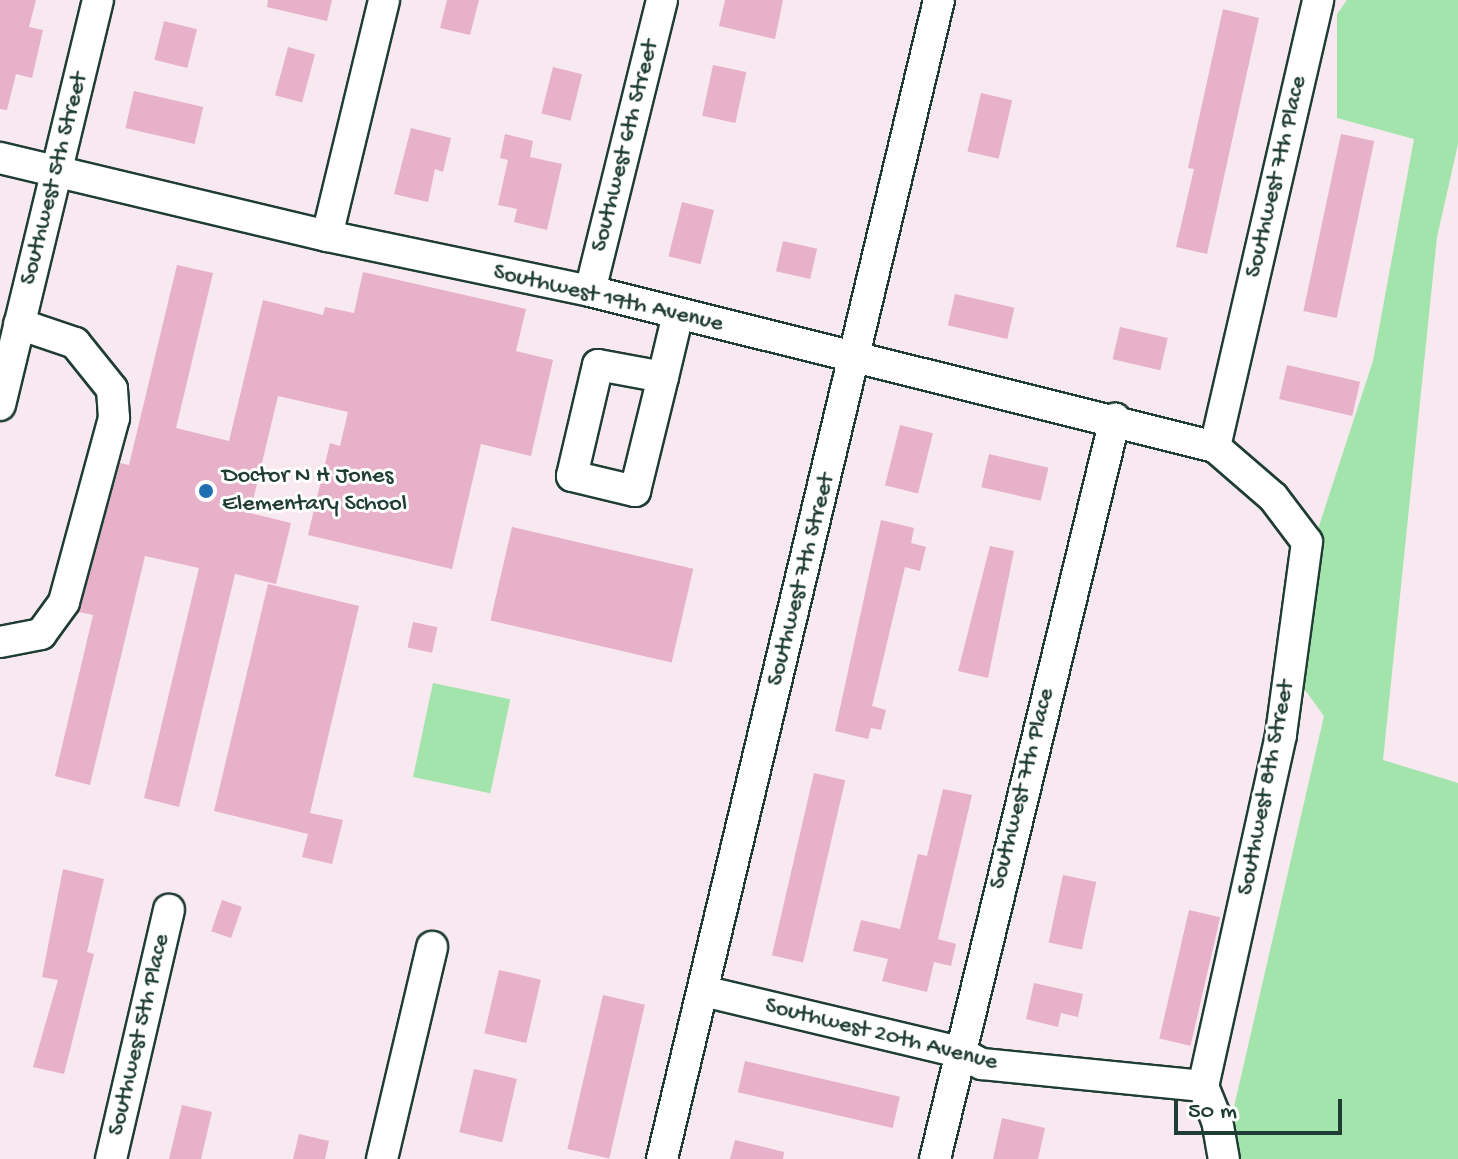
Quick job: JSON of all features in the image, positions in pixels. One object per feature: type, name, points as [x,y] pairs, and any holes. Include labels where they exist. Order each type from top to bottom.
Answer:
[{"type":"street","name":"Southwest 5th Street","points":[[0,405],[98,0]]},
{"type":"street","points":[[327,236],[384,0]]},
{"type":"street","name":"Southwest 6th Street","points":[[590,291],[662,0]]},
{"type":"street","name":"Southwest 7th Street","points":[[662,1159],[939,0]]},
{"type":"street","name":"Southwest 7th Place","points":[[1215,447],[1318,0]]},
{"type":"street","name":"Southwest 19th Avenue","points":[[0,158],[327,236],[590,291],[855,359],[1115,419],[1215,447]]},
{"type":"street","points":[[663,377],[678,314]]},
{"type":"street","points":[[0,642],[41,634],[64,602],[114,418],[112,389],[75,343],[19,324]]},
{"type":"street","name":"Southwest 7th Place","points":[[935,1159],[1115,419]]},
{"type":"street","name":"Southwest 8th Street","points":[[1203,1086],[1281,735],[1307,542],[1273,497],[1215,447]]},
{"type":"street","name":"Southwest 5th Place","points":[[111,1159],[169,910]]},
{"type":"street","points":[[382,1159],[432,947]]},
{"type":"street","name":"Southwest 20th Avenue","points":[[703,991],[959,1052],[982,1064],[1203,1086]]},
{"type":"street","points":[[1203,1086],[1217,1120],[1224,1159]]},
{"type":"green space","points":[[1347,0],[1458,0],[1458,144],[1437,237],[1383,760],[1458,783],[1458,1159],[1222,1159],[1324,716],[1302,686],[1316,535],[1373,361],[1414,139],[1337,118],[1337,14]]},
{"type":"green space","points":[[433,683],[510,699],[490,793],[413,777]]},
{"type":"building","points":[[0,0],[36,0],[29,27],[43,30],[32,78],[16,74],[7,110],[0,109]]},
{"type":"building","points":[[268,0],[332,0],[327,21],[267,7]]},
{"type":"building","points":[[447,0],[479,0],[470,35],[440,28]]},
{"type":"building","points":[[725,0],[783,0],[775,39],[719,26]]},
{"type":"building","points":[[1223,9],[1259,18],[1207,254],[1176,247],[1194,169],[1188,168]]},
{"type":"building","points":[[164,21],[197,29],[187,68],[154,60]]},
{"type":"building","points":[[288,47],[315,54],[302,103],[275,95]]},
{"type":"building","points":[[713,65],[746,72],[735,123],[702,116]]},
{"type":"building","points":[[553,67],[582,74],[570,121],[541,114]]},
{"type":"building","points":[[134,91],[203,107],[195,144],[125,128]]},
{"type":"building","points":[[981,93],[1012,100],[999,159],[968,151]]},
{"type":"building","points":[[411,128],[451,138],[443,172],[435,169],[428,202],[394,194]]},
{"type":"building","points":[[505,134],[533,141],[530,157],[562,164],[547,230],[514,222],[517,209],[498,205],[508,160],[500,158]]},
{"type":"building","points":[[1341,134],[1374,141],[1337,318],[1303,311]]},
{"type":"building","points":[[682,202],[714,210],[700,264],[668,256]]},
{"type":"building","points":[[783,241],[817,249],[810,279],[776,271]]},
{"type":"building","points":[[177,265],[213,273],[176,428],[229,441],[263,300],[323,315],[325,307],[354,313],[363,272],[526,309],[516,351],[553,360],[531,456],[481,444],[452,569],[308,535],[330,443],[340,446],[348,412],[278,396],[250,513],[291,523],[276,584],[235,574],[179,807],[144,798],[199,568],[145,556],[90,785],[55,776],[93,615],[79,612],[120,463],[129,465]]},
{"type":"building","points":[[955,294],[1014,308],[1007,339],[948,325]]},
{"type":"building","points":[[1120,327],[1168,338],[1160,370],[1113,359]]},
{"type":"building","points":[[1287,365],[1360,382],[1352,416],[1279,399]]},
{"type":"building","points":[[900,425],[933,433],[918,493],[885,485]]},
{"type":"building","points":[[989,454],[1048,468],[1041,501],[981,487]]},
{"type":"building","points":[[881,520],[914,528],[911,543],[926,547],[920,571],[905,567],[872,706],[886,710],[881,730],[871,728],[868,739],[835,731]]},
{"type":"building","points":[[512,527],[693,569],[672,662],[490,621]]},
{"type":"building","points":[[990,546],[1014,551],[988,678],[958,671]]},
{"type":"building","points":[[268,584],[359,606],[310,813],[343,820],[332,864],[302,857],[308,834],[214,811]]},
{"type":"building","points":[[413,622],[437,627],[432,653],[408,647]]},
{"type":"building","points":[[814,773],[845,780],[803,962],[772,955]]},
{"type":"building","points":[[943,789],[972,795],[938,939],[956,944],[951,966],[934,962],[927,992],[882,981],[888,959],[853,951],[861,920],[900,929],[918,854],[927,856]]},
{"type":"building","points":[[63,869],[104,879],[87,952],[94,954],[64,1074],[33,1067],[58,980],[42,977]]},
{"type":"building","points":[[1063,875],[1096,882],[1082,950],[1049,942]]},
{"type":"building","points":[[222,900],[242,907],[231,938],[211,931]]},
{"type":"building","points":[[1189,910],[1220,917],[1190,1046],[1159,1039]]},
{"type":"building","points":[[499,970],[541,980],[526,1043],[484,1033]]},
{"type":"building","points":[[1034,983],[1083,994],[1078,1017],[1061,1013],[1058,1027],[1026,1019]]},
{"type":"building","points":[[603,995],[645,1005],[609,1159],[567,1149]]},
{"type":"building","points":[[745,1061],[900,1097],[893,1128],[738,1092]]},
{"type":"building","points":[[474,1069],[517,1079],[502,1142],[459,1132]]},
{"type":"building","points":[[182,1105],[212,1112],[201,1159],[169,1159]]},
{"type":"building","points":[[1002,1118],[1045,1128],[1038,1159],[993,1159]]},
{"type":"building","points":[[299,1134],[329,1141],[325,1159],[293,1159]]},
{"type":"building","points":[[735,1140],[784,1152],[783,1159],[730,1159]]},
{"type":"place","name":"Doctor N H Jones Elementary School","points":[[206,491]]}]
